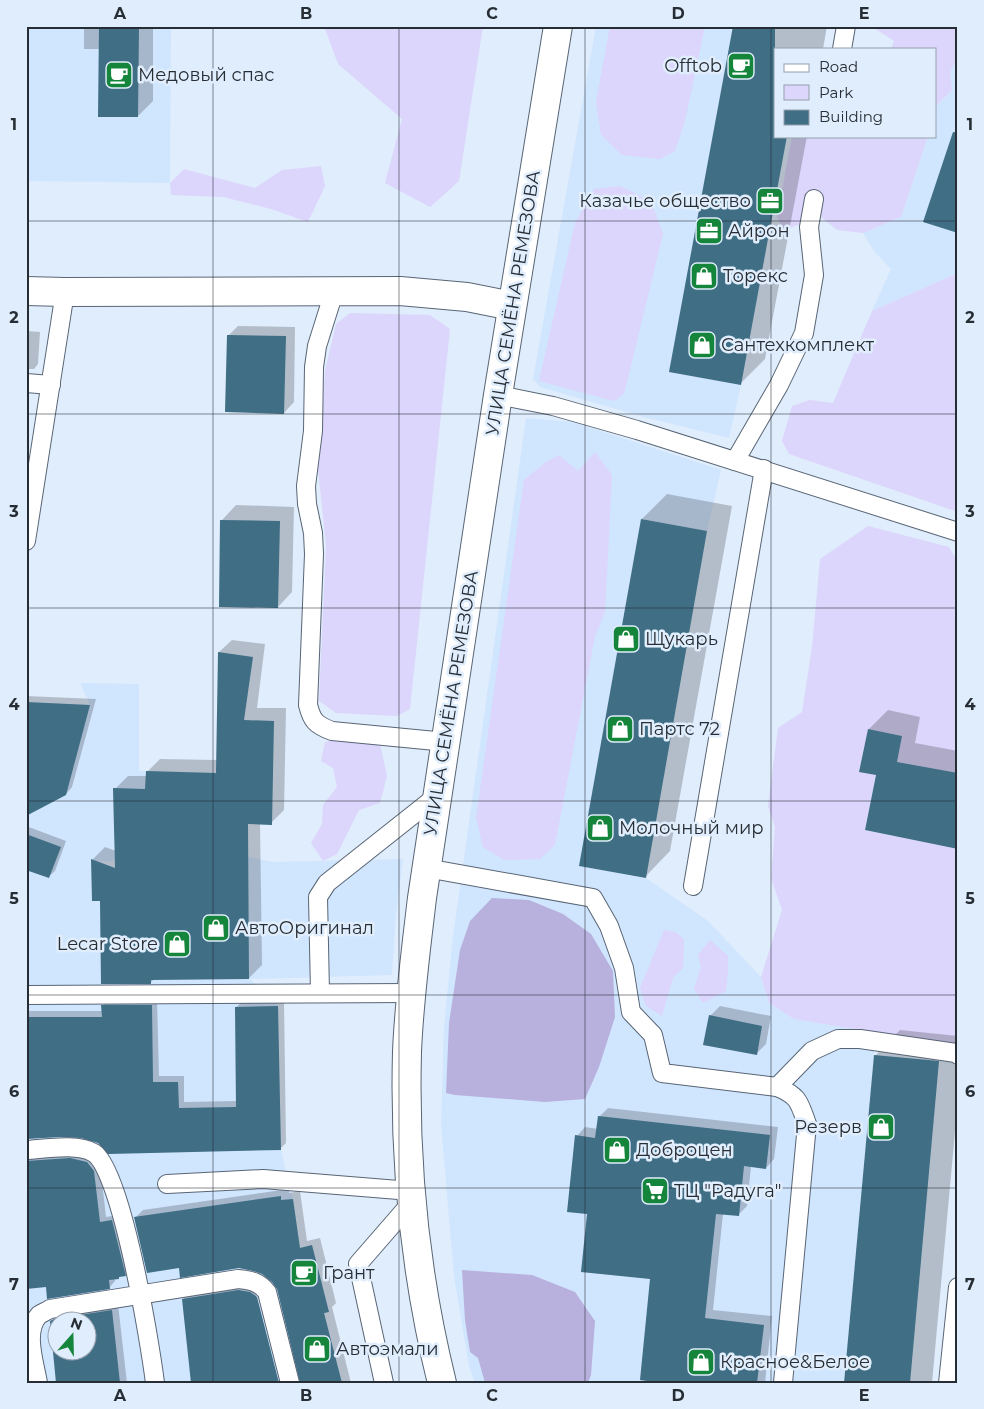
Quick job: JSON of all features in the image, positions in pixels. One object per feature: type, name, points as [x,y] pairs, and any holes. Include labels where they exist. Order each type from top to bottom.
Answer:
[{"type":"main road","name":"УЛИЦА СЕМЁНА РЕМЕЗОВА","points":[[442,1383],[430,1334],[420,1273],[411,1197],[407,1052],[412,993],[426,868],[498,395],[558,26]]},
{"type":"main road","points":[[26,291],[435,293],[512,306]]},
{"type":"lane","points":[[842,48],[846,26]]},
{"type":"lane","points":[[735,461],[779,385],[804,333],[814,275],[809,227],[814,199]]},
{"type":"lane","points":[[26,541],[64,292]]},
{"type":"lane","points":[[334,292],[316,353],[313,431],[306,486],[314,554],[308,705],[311,716],[315,721],[320,726],[332,731],[446,742]]},
{"type":"lane","points":[[26,383],[50,385]]},
{"type":"lane","points":[[498,395],[553,406],[764,469],[958,532]]},
{"type":"lane","points":[[693,886],[764,469]]},
{"type":"lane","points":[[320,993],[318,897],[327,883],[438,795]]},
{"type":"lane","points":[[426,868],[593,898],[609,926],[624,968],[631,1012],[653,1035],[662,1073],[777,1087],[791,1093],[800,1104],[807,1124],[783,1383]]},
{"type":"lane","points":[[26,995],[412,993]]},
{"type":"lane","points":[[777,1087],[812,1051],[838,1039],[860,1039],[958,1055]]},
{"type":"lane","points":[[26,1150],[69,1147],[84,1149],[94,1153],[103,1163],[118,1200],[140,1295],[155,1383]]},
{"type":"lane","points":[[167,1184],[263,1179],[411,1197]]},
{"type":"lane","points":[[384,1383],[358,1264],[411,1197]]},
{"type":"lane","points":[[38,1383],[30,1339],[33,1326],[39,1316],[50,1309],[238,1279],[252,1280],[262,1286],[267,1292],[290,1383]]},
{"type":"lane","points":[[948,1383],[958,1286]]},
{"type":"shaded area","points":[[26,26],[171,26],[170,183],[27,181],[26,185]]},
{"type":"shaded area","points":[[596,26],[733,26],[670,372],[741,385],[729,438],[640,416],[540,387],[533,379]]},
{"type":"shaded area","points":[[958,56],[958,273],[872,311],[891,269],[874,251],[863,233],[901,217],[927,138],[936,138],[936,106],[952,90],[950,73]]},
{"type":"shaded area","points":[[526,418],[573,422],[721,470],[707,531],[641,519],[579,866],[646,878],[708,921],[761,977],[769,1003],[794,1019],[874,1032],[874,1055],[844,1383],[475,1383],[469,1366],[454,1276],[441,1124],[444,1027],[453,936]]},
{"type":"shaded area","points":[[80,683],[139,684],[139,771],[146,771],[145,789],[114,789],[114,861],[91,862],[92,900],[115,901],[116,980],[249,979],[248,857],[273,862],[403,859],[396,915],[392,975],[250,979],[278,1006],[281,1150],[293,1199],[300,1248],[312,1245],[329,1312],[324,1313],[342,1383],[26,1383],[26,702],[90,705]]},
{"type":"shaded area","points":[[492,898],[529,900],[563,914],[591,934],[613,971],[615,1017],[599,1067],[585,1099],[545,1102],[446,1093],[449,1023],[460,950],[470,921]]},
{"type":"shaded area","points":[[462,1270],[532,1275],[575,1292],[595,1321],[591,1375],[588,1383],[485,1383],[478,1358],[470,1352],[465,1320]]},
{"type":"green space","points":[[324,26],[483,26],[459,181],[430,207],[385,183],[402,119],[338,64]]},
{"type":"green space","points":[[610,26],[705,26],[685,121],[675,151],[660,159],[622,155],[601,135],[596,102]]},
{"type":"green space","points":[[871,26],[958,26],[958,56],[950,73],[952,90],[936,106],[936,48],[891,48],[894,41]]},
{"type":"green space","points":[[792,138],[927,138],[901,217],[863,233],[837,230],[820,216],[785,230],[777,218]]},
{"type":"green space","points":[[321,166],[325,186],[308,222],[271,209],[223,197],[171,195],[170,183],[184,169],[255,188],[282,170]]},
{"type":"green space","points":[[620,186],[651,201],[663,234],[624,394],[614,401],[539,381],[575,223],[594,189]]},
{"type":"green space","points":[[958,273],[958,504],[955,511],[789,454],[782,441],[792,406],[810,400],[833,403],[872,311]]},
{"type":"green space","points":[[350,313],[430,315],[450,329],[410,709],[397,716],[336,713],[319,701],[326,545],[318,469],[325,371],[336,324]]},
{"type":"green space","points":[[595,452],[612,475],[605,612],[595,636],[555,845],[540,859],[504,860],[483,847],[476,818],[524,480],[546,462],[559,455],[578,471]]},
{"type":"green space","points":[[868,526],[949,547],[958,562],[958,773],[897,762],[902,736],[868,729],[859,771],[876,775],[865,830],[958,849],[958,1046],[794,1019],[769,1003],[761,977],[782,910],[771,878],[775,827],[768,806],[778,728],[802,712],[812,647],[820,559]]},
{"type":"green space","points":[[350,738],[380,744],[387,776],[380,803],[359,810],[337,854],[323,861],[311,843],[322,824],[323,805],[337,787],[333,768],[321,761],[325,742]]},
{"type":"green space","points":[[664,930],[675,932],[684,939],[683,968],[673,978],[662,1016],[646,1006],[640,988]]},
{"type":"green space","points":[[710,940],[728,956],[726,991],[703,1003],[694,989],[701,967],[698,955]]},
{"type":"building","points":[[99,26],[139,26],[138,117],[98,117]]},
{"type":"building","points":[[733,26],[775,26],[774,138],[787,138],[741,385],[669,372]]},
{"type":"building","points":[[953,132],[958,133],[958,233],[923,222]]},
{"type":"building","points":[[227,335],[286,336],[284,414],[225,412]]},
{"type":"building","points":[[641,519],[707,531],[646,878],[579,866]]},
{"type":"building","points":[[220,520],[280,521],[278,608],[219,607]]},
{"type":"building","points":[[218,652],[253,657],[244,720],[274,721],[272,825],[248,824],[249,979],[151,980],[151,984],[101,984],[100,901],[92,901],[91,859],[115,868],[113,788],[145,789],[146,771],[216,773]]},
{"type":"building","points":[[26,702],[90,705],[66,795],[26,816]]},
{"type":"building","points":[[868,729],[902,736],[897,762],[958,773],[958,849],[865,830],[876,775],[859,772]]},
{"type":"building","points":[[26,834],[61,847],[49,878],[26,870]]},
{"type":"building","points":[[101,1005],[152,1005],[153,1082],[178,1082],[179,1108],[236,1107],[235,1007],[278,1006],[281,1150],[108,1154],[98,1143],[81,1138],[26,1139],[26,1017],[102,1017]]},
{"type":"building","points":[[709,1015],[762,1026],[757,1055],[703,1045]]},
{"type":"building","points":[[874,1055],[939,1061],[910,1383],[844,1383]]},
{"type":"building","name":"ТЦ \"Радуга\"","points":[[598,1116],[770,1135],[766,1169],[744,1166],[739,1216],[716,1214],[705,1318],[764,1325],[757,1383],[660,1383],[640,1380],[650,1279],[581,1272],[587,1214],[567,1212],[575,1135],[595,1138]]},
{"type":"building","points":[[70,1158],[87,1162],[94,1171],[100,1222],[112,1220],[126,1276],[109,1280],[110,1289],[47,1299],[46,1287],[26,1289],[26,1161]]},
{"type":"building","points":[[281,1196],[281,1200],[293,1199],[300,1248],[312,1245],[329,1312],[324,1313],[342,1383],[300,1383],[277,1289],[262,1274],[239,1268],[180,1278],[179,1268],[147,1273],[134,1217]]},
{"type":"building","points":[[238,1290],[250,1292],[257,1297],[279,1383],[191,1383],[182,1299]]},
{"type":"building","points":[[112,1310],[120,1383],[56,1383],[54,1362],[98,1362],[98,1312]]},
{"type":"place","name":"Offtob","points":[[741,66]]},
{"type":"place","name":"Медовый спас","points":[[119,75]]},
{"type":"place","name":"Казачье общество","points":[[770,201]]},
{"type":"place","name":"Айрон","points":[[709,231]]},
{"type":"place","name":"Торекс","points":[[704,276]]},
{"type":"place","name":"Сантехкомплект","points":[[702,345]]},
{"type":"place","name":"Щукарь","points":[[626,639]]},
{"type":"place","name":"Партс 72","points":[[620,729]]},
{"type":"place","name":"Молочный мир","points":[[600,828]]},
{"type":"place","name":"АвтоОригинал","points":[[216,928]]},
{"type":"place","name":"Lecar Store","points":[[177,944]]},
{"type":"place","name":"Резерв","points":[[881,1127]]},
{"type":"place","name":"Доброцен","points":[[617,1150]]},
{"type":"place","name":"ТЦ \"Радуга\"","points":[[655,1191]]},
{"type":"place","name":"Грант","points":[[304,1273]]},
{"type":"place","name":"Автоэмали","points":[[317,1349]]},
{"type":"place","name":"Красное&Белое","points":[[701,1362]]}]
